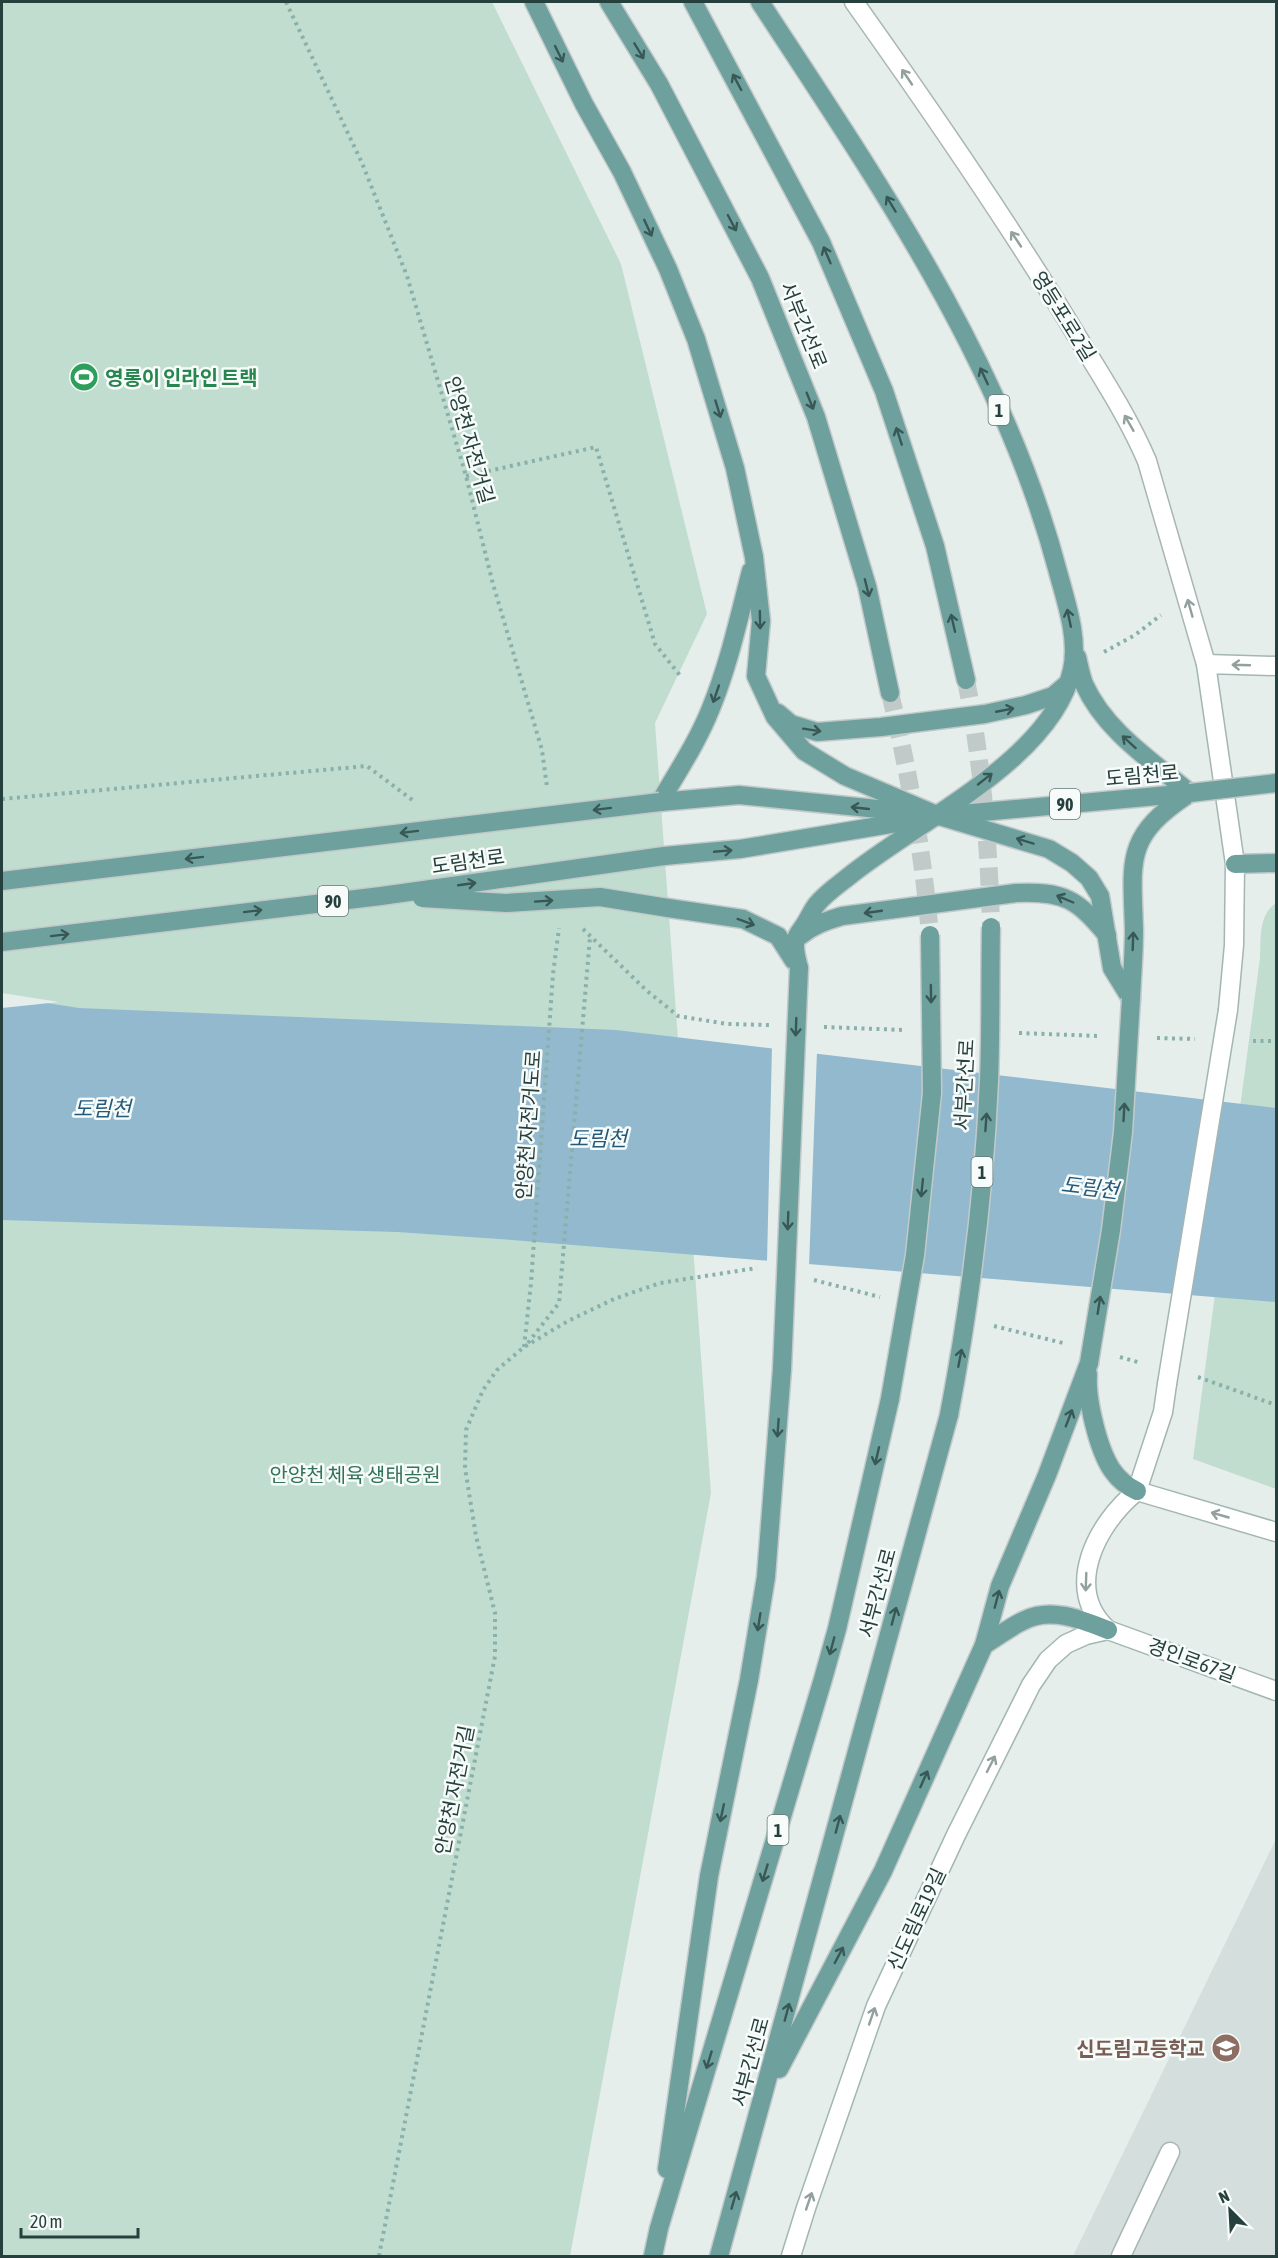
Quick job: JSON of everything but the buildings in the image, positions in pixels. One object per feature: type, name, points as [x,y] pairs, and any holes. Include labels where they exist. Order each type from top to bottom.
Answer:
[{"type":"main road","points":[[534,2],[584,104],[622,172],[668,269],[696,339],[735,468],[754,557],[760,621],[756,676],[765,698],[786,733],[804,751],[845,776],[939,816],[1049,849],[1072,863],[1089,878],[1100,896],[1112,968],[1131,999]]},
{"type":"main road","name":"서부간선로","points":[[609,2],[659,84],[760,278],[816,417],[867,586],[890,693]]},
{"type":"main road","points":[[693,2],[822,242],[884,391],[934,546],[966,680]]},
{"type":"main road","name":"1","points":[[760,2],[876,179],[948,299],[988,384],[1036,498],[1063,591],[1074,649],[1084,683],[1101,713],[1130,743],[1190,793]]},
{"type":"main road","points":[[660,802],[697,739],[711,708],[730,652],[754,557]]},
{"type":"main road","name":"1","points":[[659,2228],[709,1876],[749,1680],[766,1577],[782,1369],[799,968],[795,940],[816,904],[831,891],[880,853],[939,816],[1006,763],[1037,734],[1060,703],[1073,668],[1074,649]]},
{"type":"main road","points":[[765,698],[773,709],[791,724],[817,732],[985,714],[1053,696],[1069,682]]},
{"type":"main road","name":"도림천로","points":[[2,942],[381,896],[664,856],[740,849],[939,816],[1276,783]]},
{"type":"main road","points":[[1131,999],[1133,859],[1151,823],[1164,810],[1190,793]]},
{"type":"main road","name":"도림천로","points":[[2,881],[660,802],[739,795],[939,816]]},
{"type":"main road","points":[[1236,864],[1276,863]]},
{"type":"main road","points":[[795,940],[824,921],[842,916],[1016,893],[1042,892],[1066,898],[1088,911],[1108,937]]},
{"type":"main road","points":[[381,896],[506,903],[600,897],[743,919],[778,936],[799,968]]},
{"type":"main road","name":"서부간선로","points":[[719,2256],[949,1415],[963,1339],[976,1246],[989,1082],[990,927]]},
{"type":"main road","name":"서부간선로","points":[[653,2256],[659,2228],[826,1669],[890,1399],[915,1255],[932,1093],[930,935]]},
{"type":"main road","name":"1","points":[[763,2100],[883,1871],[984,1645],[1000,1586],[1047,1475],[1089,1363],[1111,1230],[1123,1132],[1131,999]]},
{"type":"main road","points":[[1089,1363],[1088,1383],[1092,1411],[1104,1454],[1117,1477],[1126,1486],[1137,1491]]},
{"type":"main road","points":[[984,1645],[1026,1619],[1050,1614],[1075,1617],[1108,1629]]},
{"type":"street","name":"영등포로2길","points":[[854,2],[1042,279],[1133,429],[1148,461],[1206,664],[1236,864],[1234,945],[1228,1010],[1163,1412],[1137,1491]]},
{"type":"street","points":[[1206,664],[1276,666]]},
{"type":"street","points":[[1108,1629],[1099,1622],[1088,1602],[1084,1584],[1086,1573],[1102,1529],[1112,1514],[1137,1491],[1276,1532]]},
{"type":"street","name":"경인로67길","points":[[1108,1629],[1276,1691]]},
{"type":"street","name":"신도림로19길","points":[[791,2256],[876,2006],[956,1834],[1031,1685],[1048,1660],[1066,1644],[1108,1629]]},
{"type":"street","points":[[1121,2256],[1170,2152]]},
{"type":"path","name":"안양천 자전거길","points":[[286,2],[362,163],[407,276],[466,476],[493,584],[542,750],[548,795]]},
{"type":"path","points":[[466,476],[596,447],[656,644],[682,678]]},
{"type":"path","points":[[1101,653],[1135,635],[1167,610]]},
{"type":"path","points":[[2,799],[368,766]]},
{"type":"path","name":"안양천 자전거도로","points":[[524,1347],[531,1282],[553,974],[561,917]]},
{"type":"path","name":"안양천 자전거길","points":[[378,2256],[495,1656],[495,1613],[476,1536],[465,1468],[466,1430],[483,1390],[497,1370],[524,1347],[559,1303],[590,936]]},
{"type":"shaded area","name":"신도림고등학교","points":[[1276,1839],[1276,2256],[1073,2256]]},
{"type":"green space","name":"안양천 체육 생태공원","points":[[2,2],[492,2],[621,264],[707,614],[655,723],[711,1493],[570,2256],[2,2256]]},
{"type":"green space","points":[[1276,903],[1276,1489],[1193,1459],[1263,921],[1270,908]]},
{"type":"water","name":"도림천","points":[[2,996],[79,1008],[616,1030],[1276,1108],[1276,1302],[397,1232],[2,1220]]},
{"type":"pier","points":[[2,993],[59,1002],[2,1008]]},
{"type":"pier","points":[[772,1046],[817,1051],[809,1267],[767,1263]]},
{"type":"tunnel","points":[[966,680],[984,803],[991,927]]},
{"type":"tunnel","points":[[890,693],[915,813],[930,935]]},
{"type":"place","name":"영롱이 인라인 트랙","points":[[84,377]]},
{"type":"place","name":"신도림고등학교","points":[[1226,2048]]}]
